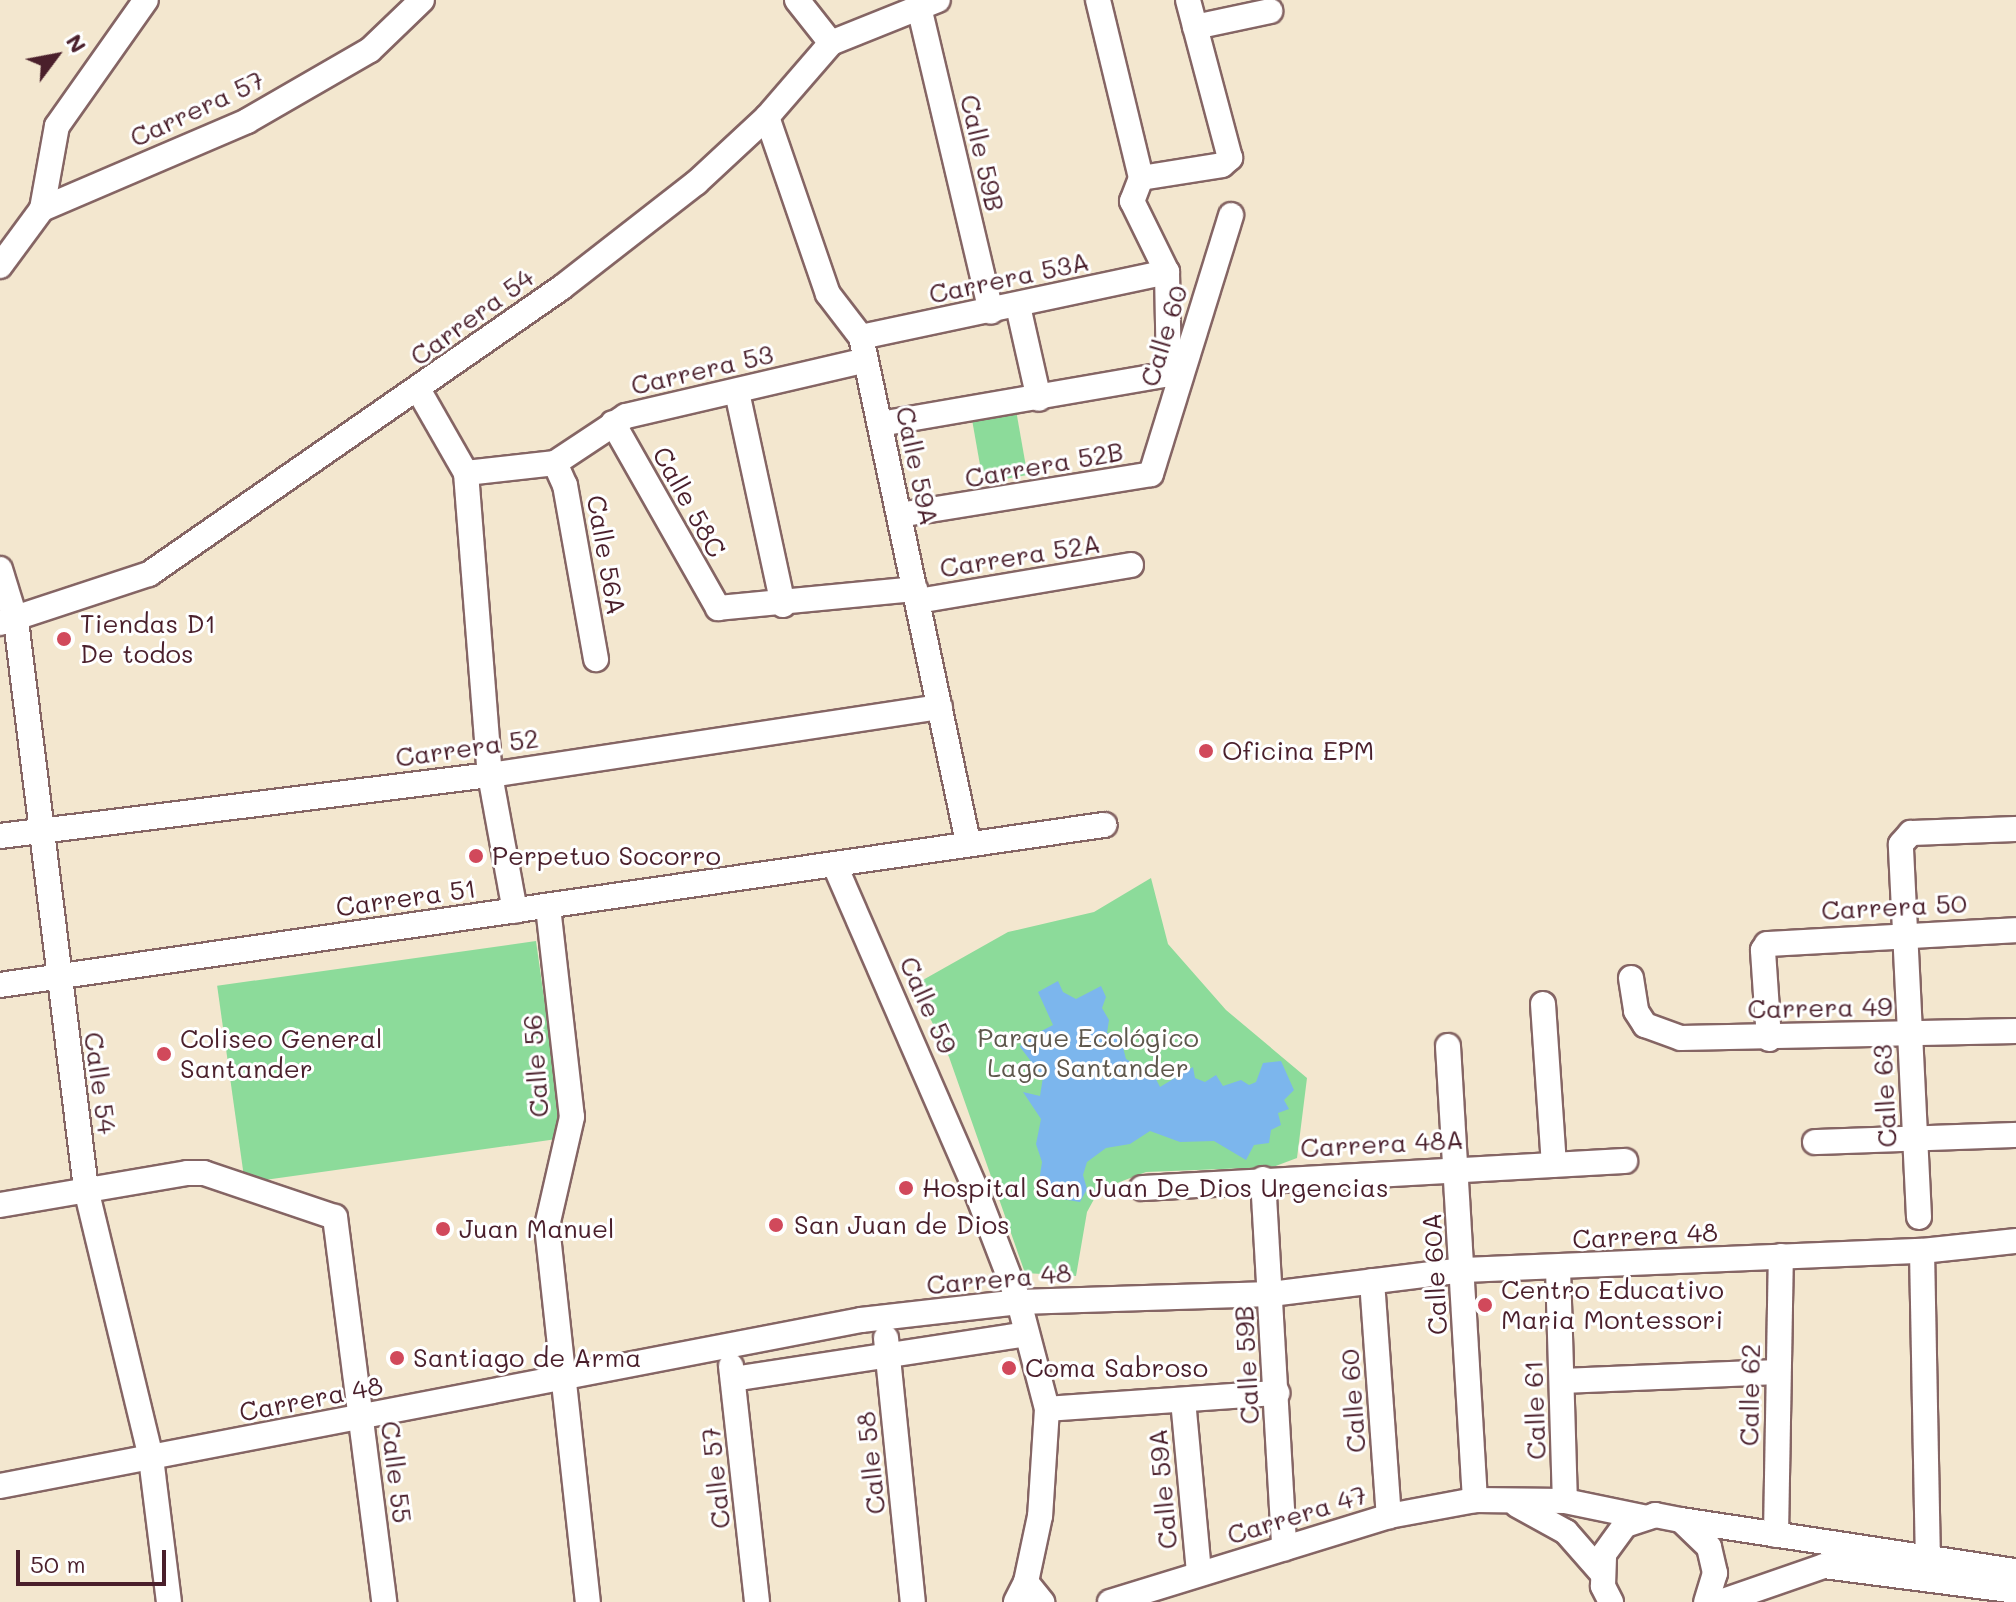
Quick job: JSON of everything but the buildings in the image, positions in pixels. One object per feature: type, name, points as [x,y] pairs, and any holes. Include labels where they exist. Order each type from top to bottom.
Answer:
[{"type":"street","points":[[0,266],[42,209],[57,126],[146,0]]},
{"type":"street","name":"Carrera 57","points":[[42,209],[247,121],[370,50],[422,0]]},
{"type":"street","points":[[797,0],[831,43]]},
{"type":"street","points":[[880,424],[1175,374],[1167,272],[1132,201],[1141,178],[1098,0]]},
{"type":"street","points":[[1141,178],[1227,164],[1188,0]]},
{"type":"street","name":"Carrera 54","points":[[8,622],[149,574],[419,391],[696,183],[767,117],[831,43],[928,4]]},
{"type":"street","name":"Calle 59B","points":[[928,4],[991,312]]},
{"type":"street","points":[[1195,27],[1270,11]]},
{"type":"street","name":"Calle 59A","points":[[767,117],[828,294],[864,348],[968,842]]},
{"type":"street","name":"Calle 60","points":[[1151,474],[1175,374],[1231,215]]},
{"type":"street","name":"Carrera 53A","points":[[864,348],[991,312],[1167,272]]},
{"type":"street","points":[[1018,306],[1039,399]]},
{"type":"street","name":"Carrera 53","points":[[466,473],[555,463],[613,423],[737,392],[864,348]]},
{"type":"street","points":[[419,391],[466,473],[490,775],[515,911]]},
{"type":"street","points":[[737,392],[783,605]]},
{"type":"street","name":"Calle 58C","points":[[613,423],[718,608]]},
{"type":"street","name":"Calle 56A","points":[[555,463],[565,485],[596,659]]},
{"type":"street","name":"Carrera 52B","points":[[899,515],[1151,474]]},
{"type":"street","name":"Carrera 52A","points":[[718,608],[916,595],[1131,565]]},
{"type":"street","name":"Calle 54","points":[[0,569],[86,1189],[151,1458],[169,1602]]},
{"type":"street","name":"Carrera 52","points":[[0,836],[490,775],[940,707]]},
{"type":"street","name":"Carrera 51","points":[[0,985],[836,868],[968,842],[1104,825]]},
{"type":"street","name":"Calle 63","points":[[1919,1217],[1901,844],[1911,833],[2016,829]]},
{"type":"street","name":"Calle 59","points":[[836,868],[941,1103],[1019,1302],[1047,1409],[1046,1467],[1021,1592],[1042,1602]]},
{"type":"street","name":"Calle 56","points":[[548,907],[572,1117],[547,1226],[588,1602]]},
{"type":"street","name":"Carrera 50","points":[[1769,1039],[1763,950],[1775,941],[2016,930]]},
{"type":"street","name":"Carrera 49","points":[[1631,978],[1636,1011],[1645,1025],[1664,1035],[1769,1039],[2016,1031]]},
{"type":"street","points":[[1543,1004],[1554,1165]]},
{"type":"street","name":"Calle 60A","points":[[1448,1046],[1464,1270],[1475,1500]]},
{"type":"street","points":[[1815,1142],[2016,1135]]},
{"type":"street","name":"Carrera 48A","points":[[1142,1188],[1457,1167],[1625,1161]]},
{"type":"street","name":"Calle 55","points":[[86,1189],[204,1173],[326,1212],[339,1222],[384,1602]]},
{"type":"street","name":"Calle 59B","points":[[1263,1179],[1284,1548]]},
{"type":"street","points":[[0,1205],[86,1189]]},
{"type":"street","name":"Carrera 48","points":[[0,1486],[728,1348],[802,1329],[1019,1302],[1271,1294],[1464,1270],[1922,1251],[2016,1241]]},
{"type":"street","points":[[1922,1251],[1928,1557]]},
{"type":"street","name":"Calle 62","points":[[1776,1535],[1781,1256]]},
{"type":"street","name":"Calle 61","points":[[1558,1268],[1565,1501]]},
{"type":"street","name":"Calle 60","points":[[1372,1281],[1389,1516]]},
{"type":"street","name":"Calle 58","points":[[884,1319],[913,1602]]},
{"type":"street","points":[[733,1379],[1027,1334]]},
{"type":"street","name":"Calle 57","points":[[728,1348],[757,1602]]},
{"type":"street","points":[[1562,1381],[1778,1372]]},
{"type":"street","points":[[1047,1409],[1277,1393]]},
{"type":"street","name":"Calle 59A","points":[[1183,1400],[1199,1573]]},
{"type":"street","name":"Carrera 47","points":[[1503,1499],[1566,1532],[1601,1572]]},
{"type":"street","name":"Carrera 47","points":[[1110,1602],[1389,1516],[1475,1500],[1565,1501],[1642,1517],[1681,1520]]},
{"type":"street","points":[[1611,1602],[1601,1572],[1613,1538],[1642,1517]]},
{"type":"street","points":[[1681,1520],[2016,1571]]},
{"type":"street","points":[[1681,1520],[1702,1536],[1713,1560],[1713,1586],[1706,1602]]},
{"type":"street","points":[[1720,1602],[1824,1566],[2016,1591]]},
{"type":"green space","points":[[1016,410],[1027,475],[983,483],[972,418]]},
{"type":"green space","name":"Parque Ecológico Lago Santander","points":[[1151,878],[1168,944],[1226,1010],[1307,1078],[1297,1158],[1273,1167],[1146,1172],[1099,1190],[1087,1212],[1076,1276],[1025,1273],[949,1057],[914,985],[1008,932],[1094,912]]},
{"type":"green space","points":[[536,941],[564,1138],[245,1183],[217,986]]},
{"type":"water","points":[[1058,981],[1063,992],[1076,999],[1101,986],[1106,997],[1102,1008],[1109,1020],[1107,1033],[1119,1032],[1126,1059],[1154,1075],[1160,1087],[1193,1067],[1195,1078],[1205,1082],[1216,1075],[1223,1086],[1241,1080],[1249,1085],[1256,1082],[1263,1063],[1281,1061],[1294,1090],[1284,1100],[1289,1109],[1278,1113],[1281,1125],[1271,1130],[1269,1143],[1254,1145],[1246,1160],[1214,1141],[1180,1142],[1150,1131],[1130,1144],[1106,1148],[1087,1162],[1083,1175],[1087,1189],[1080,1202],[1037,1195],[1042,1162],[1036,1144],[1041,1119],[1023,1092],[1040,1096],[1043,1077],[1020,1047],[1022,1041],[1053,1025],[1038,992]]},
{"type":"place","name":"Tiendas D1 De todos","points":[[64,639]]},
{"type":"place","name":"Oficina EPM","points":[[1206,751]]},
{"type":"place","name":"Perpetuo Socorro","points":[[476,856]]},
{"type":"place","name":"Coliseo General Santander","points":[[164,1054]]},
{"type":"place","name":"Hospital San Juan De Dios Urgencias","points":[[906,1188]]},
{"type":"place","name":"San Juan de Dios","points":[[776,1225]]},
{"type":"place","name":"Juan Manuel","points":[[443,1229]]},
{"type":"place","name":"Centro Educativo Maria Montessori","points":[[1485,1305]]},
{"type":"place","name":"Santiago de Arma","points":[[397,1358]]},
{"type":"place","name":"Coma Sabroso","points":[[1009,1368]]}]
